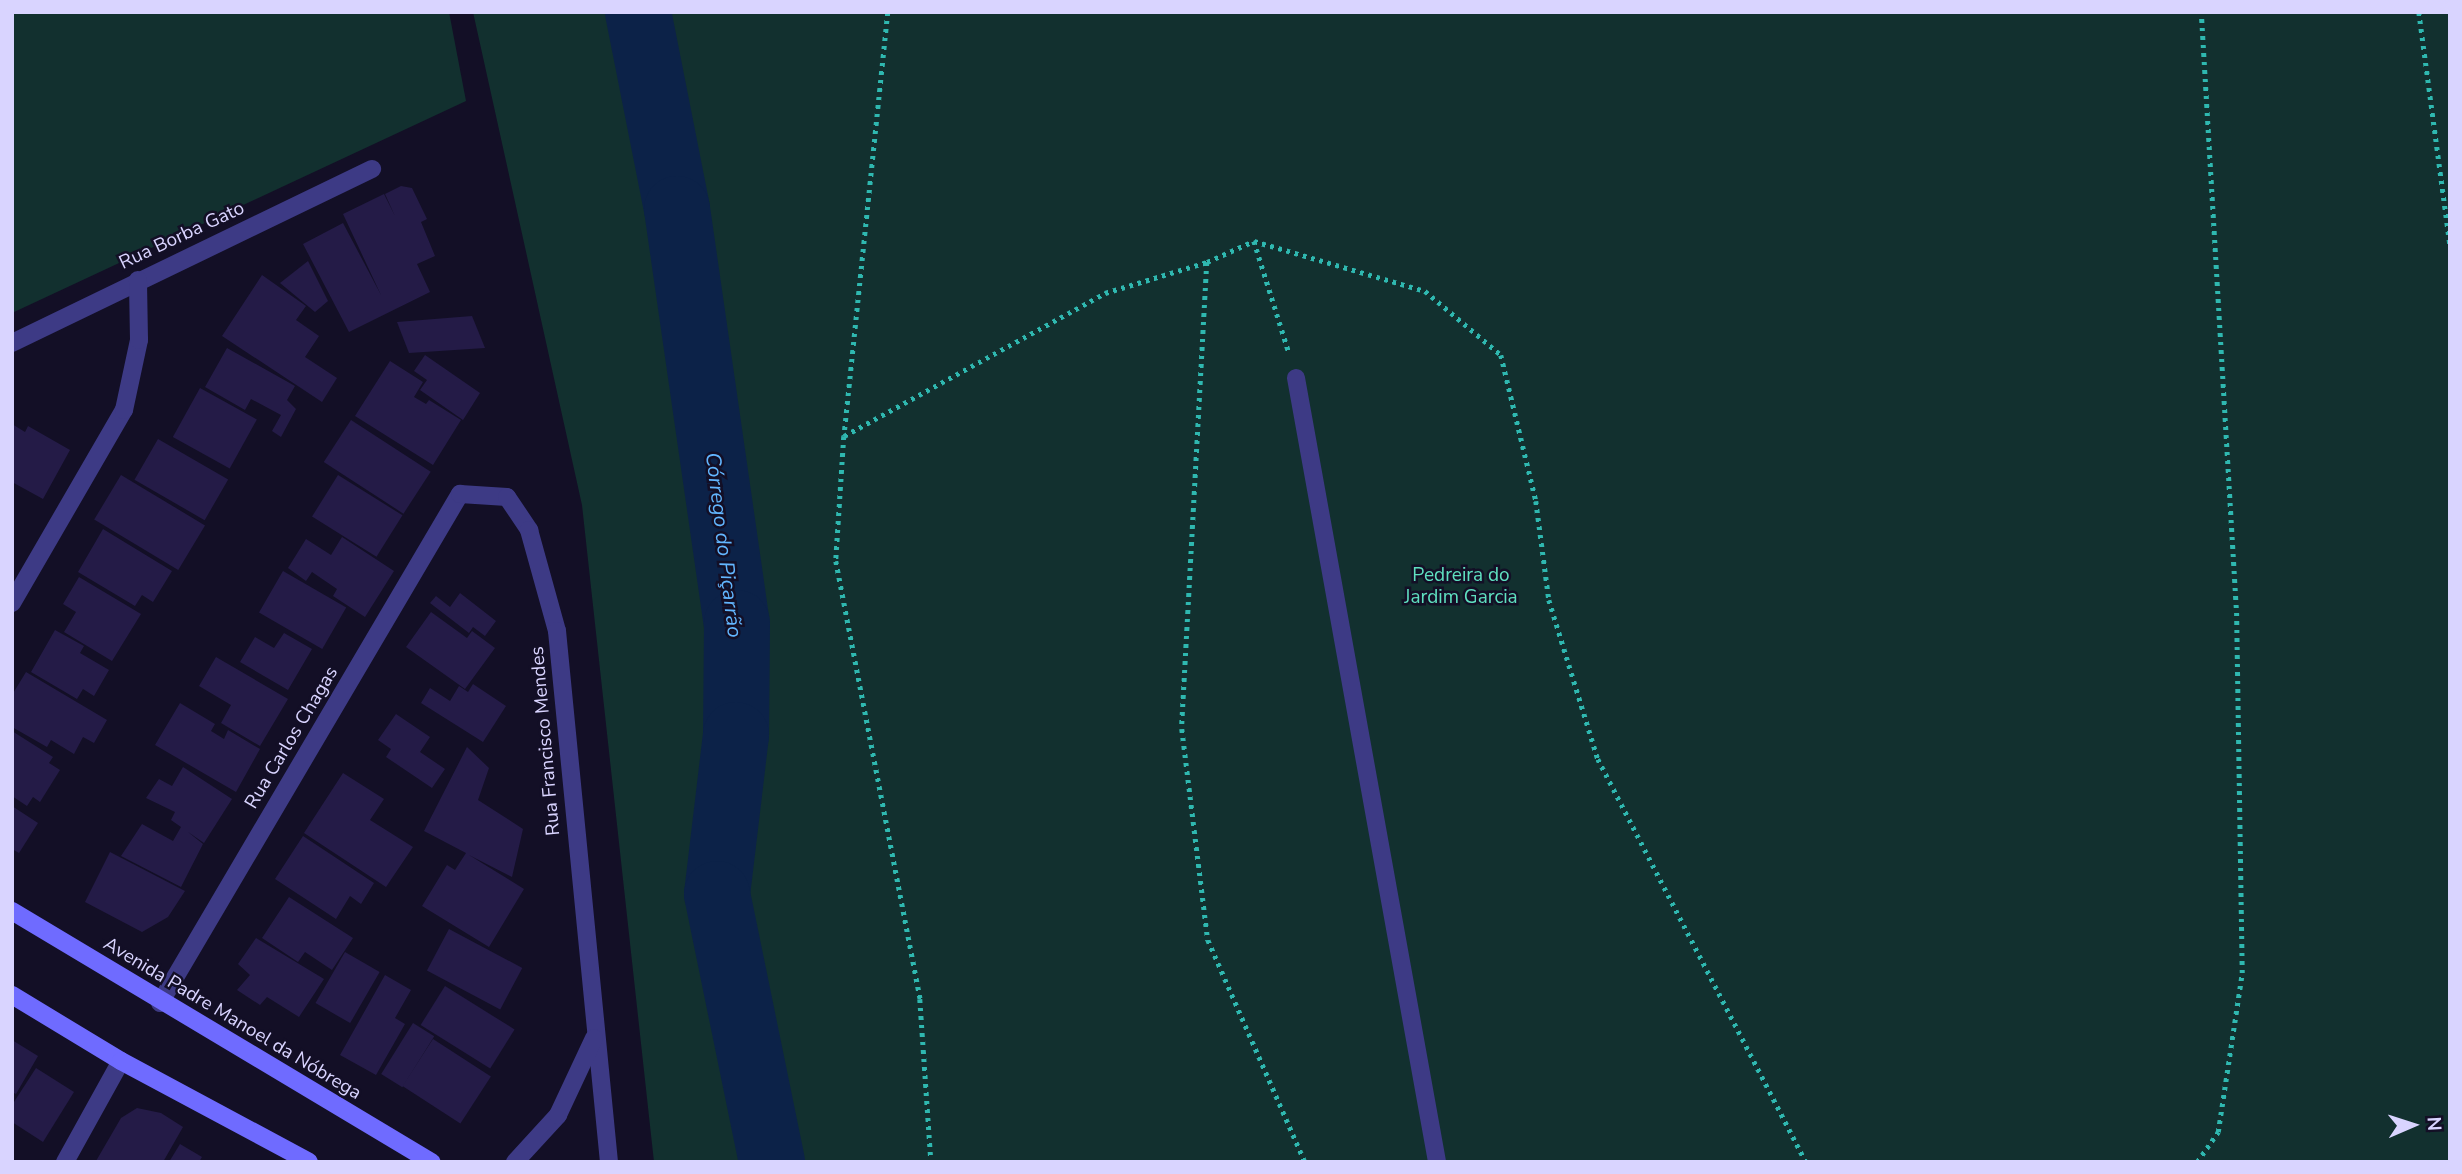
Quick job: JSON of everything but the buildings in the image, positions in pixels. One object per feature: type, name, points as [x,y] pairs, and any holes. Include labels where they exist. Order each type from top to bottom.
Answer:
[{"type":"street","name":"Rua Borba Gato","points":[[12,343],[372,169]]},
{"type":"street","points":[[12,603],[124,410],[139,340],[138,280]]},
{"type":"street","points":[[1296,378],[1437,1162]]},
{"type":"street","name":"Rua Carlos Chagas","points":[[160,1003],[460,494]]},
{"type":"street","name":"Rua Francisco Mendes","points":[[460,494],[507,497],[529,530],[557,631],[594,1038],[609,1162]]},
{"type":"street","name":"Avenida Padre Manoel da Nóbrega","points":[[12,911],[160,1003],[432,1162]]},
{"type":"street","points":[[12,995],[121,1061],[309,1162]]},
{"type":"street","points":[[515,1162],[558,1115],[594,1038]]},
{"type":"street","points":[[65,1162],[121,1061]]},
{"type":"path","points":[[2197,1162],[2218,1132],[2242,972],[2236,608],[2201,12]]},
{"type":"path","points":[[2419,12],[2450,244]]},
{"type":"path","points":[[1254,242],[1296,378]]},
{"type":"path","points":[[1207,262],[1182,729],[1208,940],[1305,1162]]},
{"type":"path","points":[[844,436],[836,561],[920,999],[931,1162]]},
{"type":"green space","points":[[12,12],[449,12],[466,101],[12,313]]},
{"type":"green space","name":"Pedreira do Jardim Garcia","points":[[473,12],[2450,12],[2450,1162],[654,1162],[582,505]]},
{"type":"waterway","name":"Córrego do Piçarrão","points":[[638,12],[677,209],[737,623],[736,735],[717,894],[772,1162]]}]
